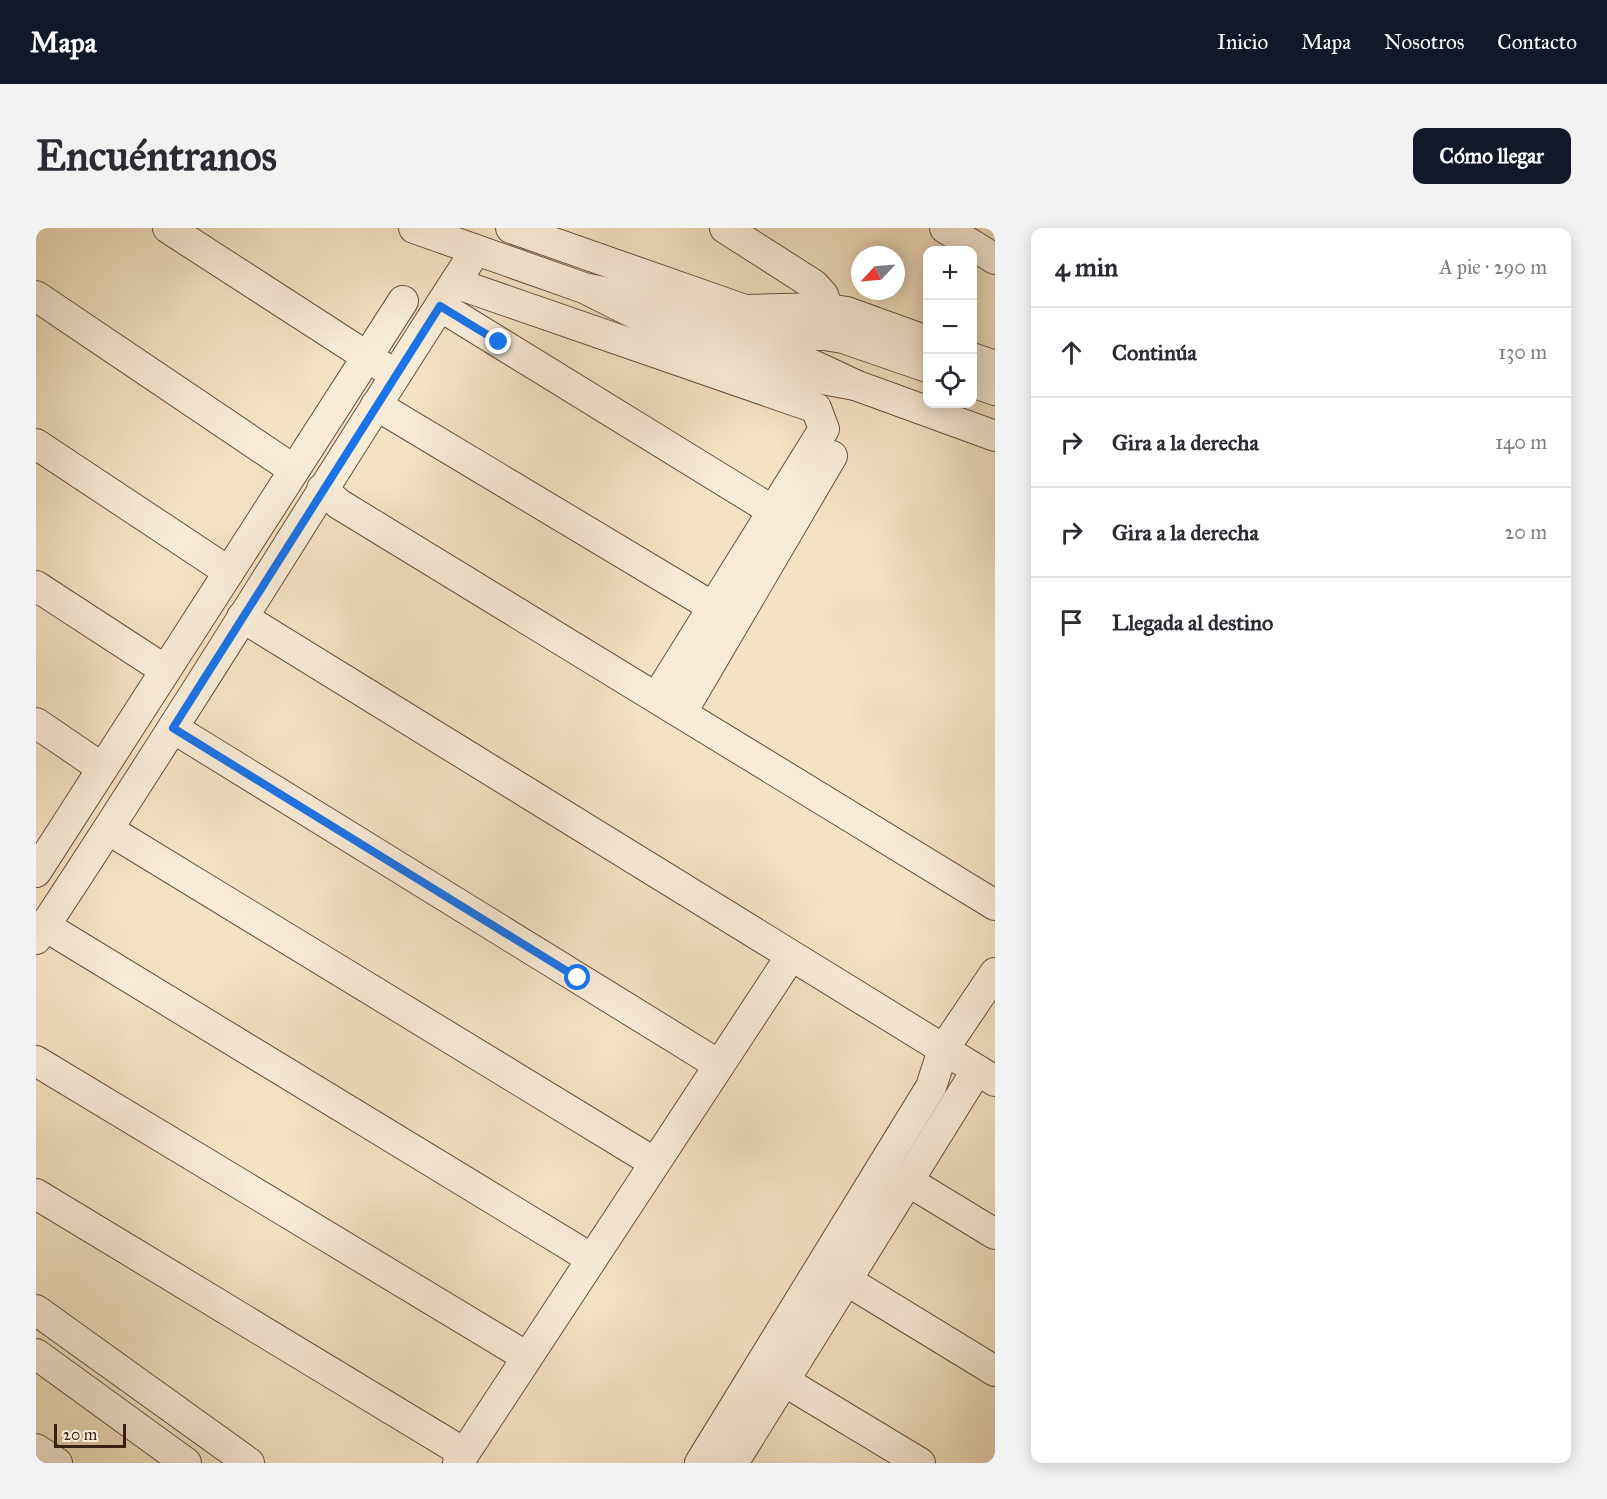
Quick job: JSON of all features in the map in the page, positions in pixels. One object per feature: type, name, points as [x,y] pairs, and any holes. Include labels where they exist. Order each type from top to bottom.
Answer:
[{"type":"lane","points":[[168,228],[396,375]]},
{"type":"lane","points":[[414,228],[584,288],[638,298],[746,348],[995,436]]},
{"type":"lane","points":[[511,228],[746,310],[828,309],[847,312],[923,340]]},
{"type":"lane","points":[[725,228],[814,285],[823,295],[828,309]]},
{"type":"lane","points":[[945,228],[995,259]]},
{"type":"lane","points":[[476,250],[322,489],[109,830],[40,932],[592,1259]]},
{"type":"lane","points":[[448,294],[773,511]]},
{"type":"lane","points":[[448,294],[816,408],[824,429],[713,607],[669,705]]},
{"type":"lane","points":[[36,296],[294,470]]},
{"type":"lane","points":[[37,868],[403,300]]},
{"type":"lane","points":[[746,348],[760,335],[824,335],[843,338],[923,366]]},
{"type":"lane","points":[[977,359],[995,366]]},
{"type":"lane","points":[[977,384],[995,390]]},
{"type":"lane","points":[[376,405],[713,607]]},
{"type":"lane","points":[[36,444],[229,572]]},
{"type":"lane","points":[[669,705],[832,456]]},
{"type":"lane","points":[[322,489],[339,504],[995,905]]},
{"type":"lane","points":[[36,586],[165,670]]},
{"type":"lane","points":[[242,617],[986,1076],[908,1181],[733,1463]]},
{"type":"lane","points":[[36,723],[102,768]]},
{"type":"lane","points":[[173,728],[719,1065]]},
{"type":"lane","points":[[109,830],[655,1163]]},
{"type":"lane","points":[[36,1194],[461,1458],[791,956]]},
{"type":"lane","points":[[700,1463],[932,1087],[943,1050],[984,1012],[995,973]]},
{"type":"lane","points":[[36,1060],[527,1358]]},
{"type":"lane","points":[[908,1181],[995,1234]]},
{"type":"lane","points":[[846,1280],[995,1371]]},
{"type":"lane","points":[[36,1310],[249,1463]]},
{"type":"lane","points":[[36,1354],[186,1463]]},
{"type":"lane","points":[[784,1381],[920,1463]]},
{"type":"lane","points":[[36,1449],[57,1463]]},
{"type":"route","points":[[499,342],[440,306],[322,489],[173,728],[578,978]]}]
